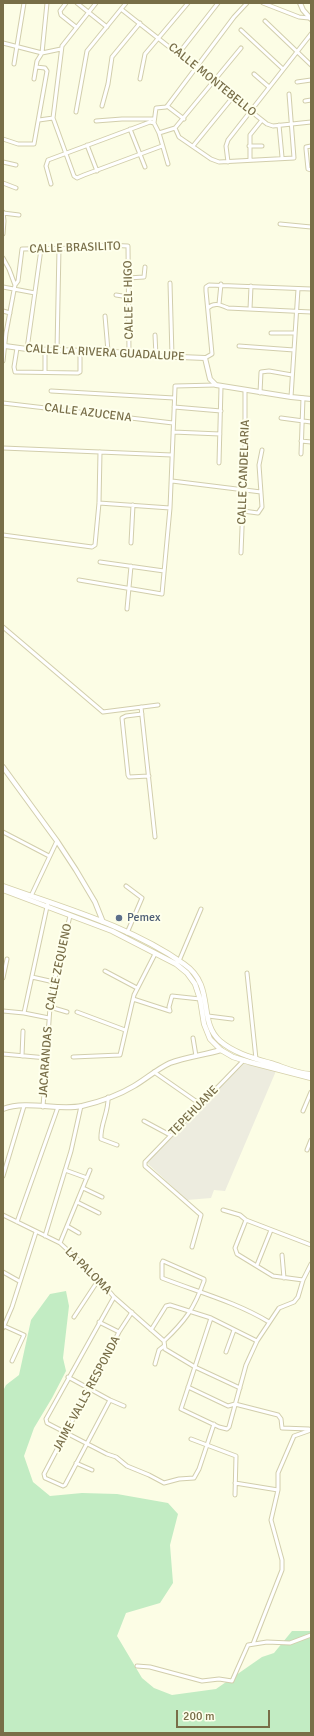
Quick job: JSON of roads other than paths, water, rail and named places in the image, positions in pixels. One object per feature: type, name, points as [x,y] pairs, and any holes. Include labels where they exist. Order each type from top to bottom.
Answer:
[{"type":"main road","points":[[3,886],[31,896],[70,916],[112,931],[176,964],[187,973],[195,984],[200,999],[204,1024],[215,1045],[233,1057],[311,1078]]},
{"type":"main road","points":[[3,890],[103,922],[180,961],[190,968],[200,983],[206,1000],[212,1030],[220,1040],[234,1050],[311,1074]]},
{"type":"main road","points":[[215,1045],[216,1041],[220,1040]]},
{"type":"street","points":[[14,64],[24,3]]},
{"type":"street","points":[[34,79],[39,56],[42,53],[47,3]]},
{"type":"street","points":[[66,3],[60,13],[76,27]]},
{"type":"street","points":[[77,3],[107,27]]},
{"type":"street","points":[[96,3],[76,27],[61,49],[53,118],[75,178],[162,146]]},
{"type":"street","points":[[76,112],[88,51],[126,3]]},
{"type":"street","points":[[140,79],[145,54],[188,3]]},
{"type":"street","points":[[178,53],[218,3]]},
{"type":"street","points":[[167,107],[195,68],[247,3]]},
{"type":"street","points":[[262,3],[299,17],[310,18]]},
{"type":"street","points":[[300,3],[310,18]]},
{"type":"street","name":"CALLE MONTEBELLO","points":[[121,9],[270,125],[311,122]]},
{"type":"street","points":[[265,21],[311,66]]},
{"type":"street","points":[[102,106],[108,84],[112,58],[140,23]]},
{"type":"street","points":[[241,30],[283,69]]},
{"type":"street","points":[[228,162],[227,142],[311,34]]},
{"type":"street","points":[[3,44],[18,46],[42,53],[61,49]]},
{"type":"street","points":[[158,134],[175,128],[184,119],[241,48]]},
{"type":"street","points":[[3,139],[18,144],[32,146],[34,144],[47,69],[36,67]]},
{"type":"street","points":[[254,74],[269,87]]},
{"type":"street","points":[[297,82],[311,80]]},
{"type":"street","points":[[175,128],[179,137],[211,159],[219,162],[282,157],[294,158],[289,94]]},
{"type":"street","points":[[193,146],[233,97]]},
{"type":"street","points":[[304,101],[311,100]]},
{"type":"street","points":[[168,164],[154,121],[156,108],[167,107],[184,119]]},
{"type":"street","points":[[39,120],[53,118]]},
{"type":"street","points":[[96,121],[122,119],[154,121]]},
{"type":"street","points":[[250,160],[250,135],[262,120]]},
{"type":"street","points":[[51,184],[46,162],[66,152],[154,121]]},
{"type":"street","points":[[279,125],[282,157]]},
{"type":"street","points":[[130,129],[145,167]]},
{"type":"street","points":[[87,145],[97,171]]},
{"type":"street","points":[[249,146],[262,146]]},
{"type":"street","points":[[310,169],[306,147],[311,146]]},
{"type":"street","points":[[3,162],[16,166]]},
{"type":"street","points":[[3,183],[16,188]]},
{"type":"street","points":[[3,234],[3,213],[19,215]]},
{"type":"street","points":[[280,224],[311,227]]},
{"type":"street","name":"CALLE BRASILITO","points":[[15,285],[18,281],[22,249],[85,248],[106,245],[128,246]]},
{"type":"street","name":"CALLE EL HIGO","points":[[128,246],[130,353]]},
{"type":"street","points":[[27,349],[41,248]]},
{"type":"street","points":[[57,350],[59,248]]},
{"type":"street","points":[[3,258],[10,269],[15,285],[4,344],[3,361]]},
{"type":"street","points":[[128,278],[144,277],[145,267]]},
{"type":"street","points":[[170,283],[172,356]]},
{"type":"street","points":[[219,304],[220,284]]},
{"type":"street","points":[[216,385],[210,379],[205,358],[212,354],[206,287],[209,285],[220,284],[311,289]]},
{"type":"street","points":[[250,309],[252,286]]},
{"type":"street","points":[[3,287],[35,293]]},
{"type":"street","points":[[289,288],[296,290],[298,297]]},
{"type":"street","points":[[291,397],[298,289]]},
{"type":"street","points":[[116,295],[129,297]]},
{"type":"street","points":[[208,308],[219,304],[228,308],[311,312]]},
{"type":"street","points":[[3,311],[10,313]]},
{"type":"street","points":[[105,316],[108,352]]},
{"type":"street","points":[[271,333],[295,333]]},
{"type":"street","points":[[156,335],[156,356]]},
{"type":"street","name":"CALLE LA RIVERA GUADALUPE","points":[[4,344],[27,349],[80,350],[205,358]]},
{"type":"street","points":[[239,346],[294,350]]},
{"type":"street","points":[[17,348],[14,367],[15,372],[78,373],[80,372],[80,350]]},
{"type":"street","points":[[45,350],[45,372]]},
{"type":"street","points":[[260,393],[261,372],[292,375]]},
{"type":"street","points":[[79,580],[162,594],[172,481],[175,386],[216,385],[245,391],[311,399]]},
{"type":"street","points":[[219,463],[222,387]]},
{"type":"street","points":[[51,391],[174,398]]},
{"type":"street","name":"CALLE CANDELARIA","points":[[241,553],[244,490],[245,391]]},
{"type":"street","points":[[300,454],[303,398]]},
{"type":"street","name":"CALLE AZUCENA","points":[[3,403],[173,423]]},
{"type":"street","points":[[174,407],[221,411]]},
{"type":"street","points":[[281,418],[311,422]]},
{"type":"street","points":[[173,432],[220,434]]},
{"type":"street","points":[[301,441],[311,442]]},
{"type":"street","points":[[3,448],[172,455]]},
{"type":"street","points":[[243,511],[258,513],[261,511],[259,465],[262,450]]},
{"type":"street","points":[[3,535],[92,547],[95,545],[99,503],[98,452]]},
{"type":"street","points":[[172,481],[261,492]]},
{"type":"street","points":[[99,503],[170,508]]},
{"type":"street","points":[[132,543],[134,505]]},
{"type":"street","points":[[100,562],[164,571]]},
{"type":"street","points":[[127,609],[131,566]]},
{"type":"street","points":[[3,627],[103,712],[158,705]]},
{"type":"street","points":[[141,707],[155,837]]},
{"type":"street","points":[[142,714],[122,718],[126,764],[129,777],[149,776]]},
{"type":"street","points":[[3,767],[57,841],[95,902],[103,922]]},
{"type":"street","points":[[3,832],[49,856]]},
{"type":"street","points":[[31,896],[57,841]]},
{"type":"street","points":[[126,886],[142,898],[127,933]]},
{"type":"street","points":[[24,1013],[48,904]]},
{"type":"street","points":[[180,961],[201,909]]},
{"type":"street","name":"CALLE ZEQUENO","points":[[49,1018],[54,982],[70,916]]},
{"type":"street","points":[[73,1057],[120,1055],[133,999],[137,988],[155,954]]},
{"type":"street","points":[[3,978],[7,959]]},
{"type":"street","points":[[105,971],[137,988]]},
{"type":"street","points":[[247,973],[256,1058]]},
{"type":"street","points":[[32,977],[54,982]]},
{"type":"street","points":[[133,999],[170,1011],[172,996],[200,999]]},
{"type":"street","points":[[50,1006],[67,1012]]},
{"type":"street","points":[[3,1012],[24,1013],[49,1018]]},
{"type":"street","points":[[77,1012],[125,1030]]},
{"type":"street","points":[[208,1016],[232,1019]]},
{"type":"street","name":"JACARANDAS","points":[[43,1107],[49,1018]]},
{"type":"street","points":[[22,1056],[23,1031]]},
{"type":"street","points":[[193,1038],[196,1056]]},
{"type":"street","points":[[3,1109],[24,1106],[58,1108],[81,1106],[108,1098],[133,1087],[154,1072],[171,1063],[221,1050]]},
{"type":"street","points":[[3,1054],[47,1058]]},
{"type":"street","name":"TEPEHUANE","points":[[192,1246],[201,1215],[145,1166],[145,1162],[244,1060]]},
{"type":"street","points":[[154,1072],[200,1104]]},
{"type":"street","points":[[303,1111],[310,1098],[311,1092]]},
{"type":"street","points":[[108,1098],[108,1107],[103,1118],[101,1139],[117,1145]]},
{"type":"street","points":[[3,1176],[24,1106]]},
{"type":"street","points":[[45,1236],[65,1170],[81,1106]]},
{"type":"street","points":[[17,1222],[58,1108]]},
{"type":"street","points":[[144,1121],[170,1135]]},
{"type":"street","points":[[307,1150],[311,1140]]},
{"type":"street","points":[[65,1170],[87,1178]]},
{"type":"street","points":[[60,1243],[90,1170]]},
{"type":"street","points":[[83,1188],[102,1196]]},
{"type":"street","points":[[77,1202],[99,1213]]},
{"type":"street","points":[[222,1210],[240,1215],[246,1220],[311,1245]]},
{"type":"street","name":"LA PALOMA","points":[[3,1215],[60,1243],[99,1279],[114,1297],[164,1341]]},
{"type":"street","points":[[246,1220],[235,1248],[235,1252],[273,1276],[303,1280]]},
{"type":"street","points":[[67,1226],[79,1233]]},
{"type":"street","points":[[257,1265],[271,1230]]},
{"type":"street","points":[[12,1361],[24,1334],[4,1327],[36,1232]]},
{"type":"street","points":[[282,1255],[284,1278]]},
{"type":"street","points":[[240,1388],[179,1359],[165,1349],[164,1341],[180,1326],[192,1311],[200,1293],[204,1279],[164,1261],[162,1263],[162,1278],[200,1293],[223,1299],[269,1322]]},
{"type":"street","points":[[211,1318],[181,1409],[219,1427],[228,1428],[246,1365],[257,1341],[279,1308],[294,1302],[298,1297],[303,1280],[311,1263]]},
{"type":"street","points":[[3,1272],[19,1280]]},
{"type":"street","points":[[74,1317],[99,1279]]},
{"type":"street","points":[[114,1297],[68,1377],[46,1421],[86,1444],[116,1458],[127,1466],[168,1484],[179,1479],[194,1478],[214,1424]]},
{"type":"street","points":[[151,1330],[168,1305],[192,1311],[211,1318],[257,1341]]},
{"type":"street","name":"JAIME VALLS RESPONDA","points":[[76,1463],[64,1486],[44,1476],[119,1332],[132,1312]]},
{"type":"street","points":[[99,1322],[119,1332]]},
{"type":"street","points":[[226,1352],[234,1330]]},
{"type":"street","points":[[155,1364],[159,1350],[164,1346]]},
{"type":"street","points":[[68,1377],[124,1406]]},
{"type":"street","points":[[188,1387],[228,1406],[235,1404],[278,1415],[281,1418],[282,1428],[311,1430]]},
{"type":"street","points":[[92,1470],[76,1463],[110,1400]]},
{"type":"street","points":[[253,1644],[282,1570],[282,1560],[271,1520],[278,1490],[279,1468],[294,1436],[311,1430]]},
{"type":"street","points":[[191,1439],[236,1456],[235,1495]]},
{"type":"street","points":[[235,1483],[278,1490]]},
{"type":"street","points":[[137,1666],[150,1667],[202,1680],[219,1679],[230,1681],[232,1680],[248,1645],[290,1643],[311,1635]]},
{"type":"place","name":"Pemex","points":[[119,918]]}]
